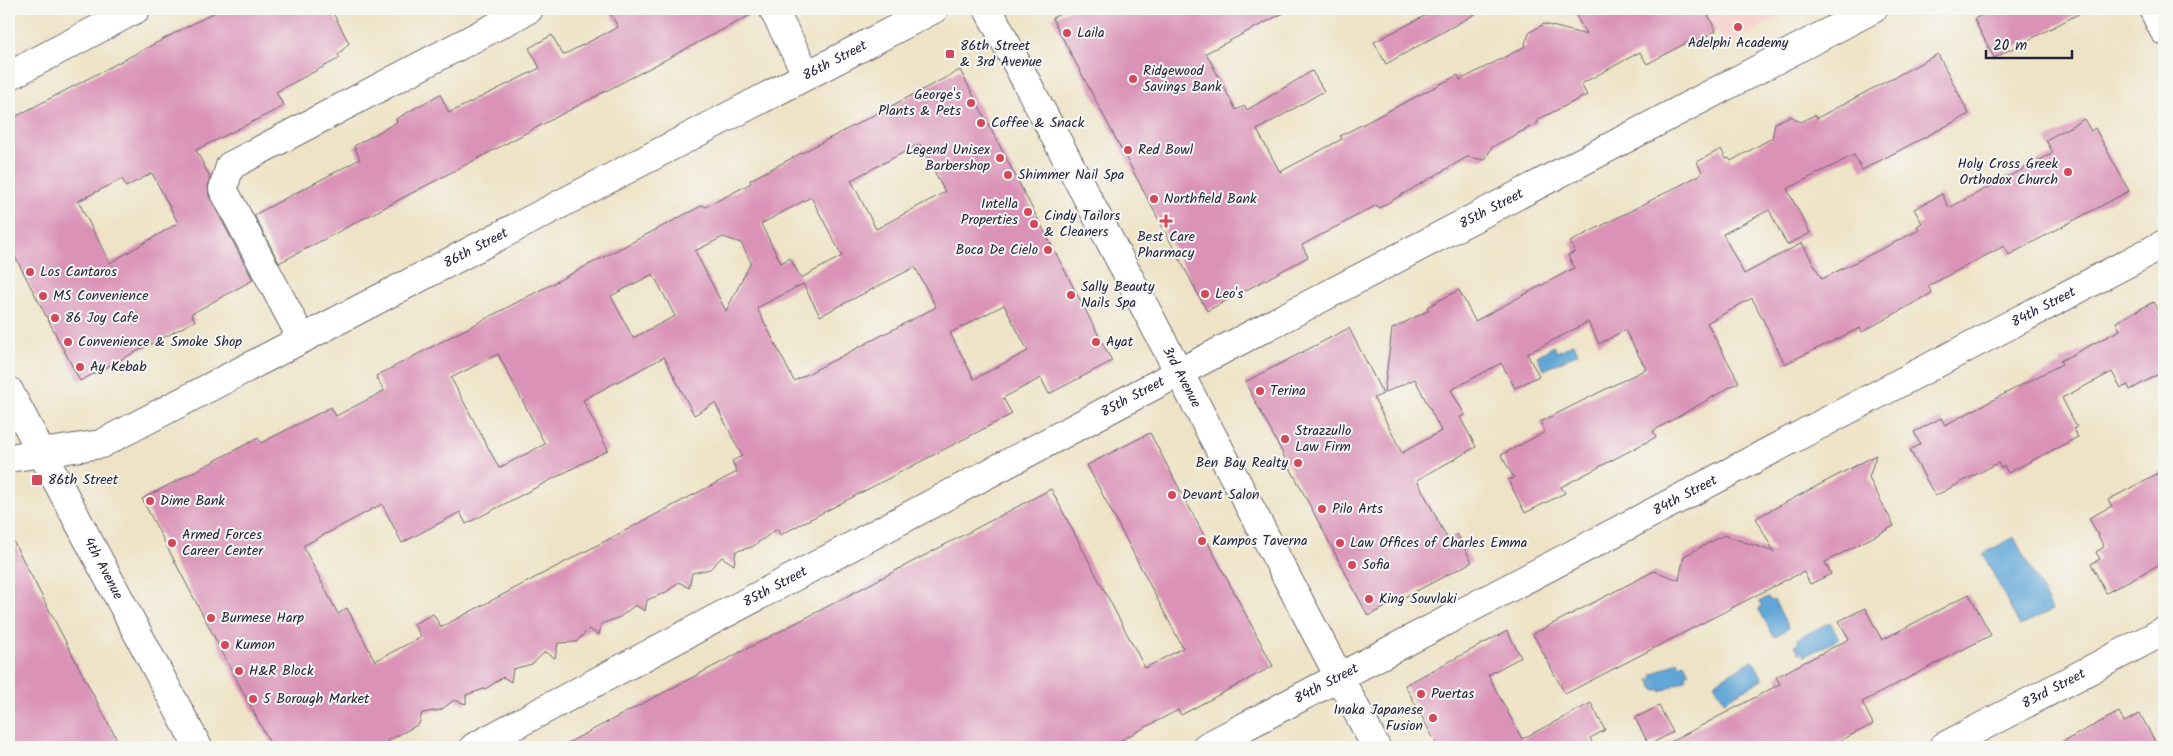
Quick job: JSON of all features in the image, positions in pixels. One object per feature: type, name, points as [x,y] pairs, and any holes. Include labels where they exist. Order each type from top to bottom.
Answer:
[{"type":"street","points":[[9,76],[136,9]]},
{"type":"street","points":[[302,340],[223,189],[230,166],[529,9]]},
{"type":"street","points":[[773,9],[807,75]]},
{"type":"street","name":"86th Street","points":[[9,458],[101,444],[934,9]]},
{"type":"street","name":"3rd Avenue","points":[[988,9],[1376,747]]},
{"type":"street","name":"85th Street","points":[[474,747],[1179,372],[1873,9]]},
{"type":"street","points":[[2153,9],[2164,31]]},
{"type":"street","name":"84th Street","points":[[1206,747],[2164,244]]},
{"type":"street","name":"4th Avenue","points":[[9,391],[198,747]]},
{"type":"street","name":"83rd Street","points":[[1944,747],[2164,631]]},
{"type":"shaded area","name":"Adelphi Academy","points":[[1706,9],[1796,9],[1725,46]]},
{"type":"water","points":[[1574,343],[1578,353],[1544,370],[1537,356],[1554,346],[1557,352]]},
{"type":"water","points":[[2014,537],[2052,610],[2020,626],[1983,554]]},
{"type":"water","points":[[1768,597],[1771,601],[1774,600],[1789,628],[1774,637],[1758,608],[1762,606],[1759,602]]},
{"type":"water","points":[[1830,622],[1839,639],[1805,656],[1803,651],[1799,653],[1795,645],[1799,643],[1797,639]]},
{"type":"water","points":[[1753,660],[1763,679],[1724,701],[1714,683]]},
{"type":"water","points":[[1678,661],[1680,665],[1684,663],[1689,673],[1685,675],[1687,679],[1661,692],[1660,689],[1655,691],[1649,680],[1653,678],[1652,675]]},
{"type":"building","points":[[221,9],[331,9],[349,43],[338,55],[340,58],[276,92],[284,106],[196,150],[210,177],[208,185],[209,196],[253,280],[191,314],[195,321],[80,381],[9,245],[9,120]],"holes":[[[152,173],[178,223],[110,263],[78,201],[122,179],[126,187]]]},
{"type":"building","points":[[608,9],[757,9],[758,11],[279,263],[254,215],[360,159],[354,146],[397,122],[396,119],[440,94],[449,113],[540,68],[529,48],[552,35],[563,55],[618,27]]},
{"type":"building","points":[[1071,9],[1291,9],[1206,53],[1236,110],[1245,106],[1247,110],[1312,71],[1324,91],[1257,130],[1280,172],[1342,139],[1340,136],[1458,75],[1460,80],[1526,46],[1525,43],[1530,32],[1544,24],[1587,35],[1572,9],[1705,9],[1716,31],[1689,45],[1688,42],[1647,64],[1640,52],[1581,84],[1587,95],[1537,120],[1538,123],[1492,147],[1485,160],[1467,157],[1379,208],[1377,205],[1302,245],[1308,257],[1207,311],[1052,18]]},
{"type":"building","points":[[1438,9],[1484,9],[1386,64],[1374,42]]},
{"type":"building","points":[[1994,9],[2088,9],[1994,58],[1974,19]]},
{"type":"building","points":[[1938,54],[1969,114],[1862,170],[1854,155],[1787,189],[1810,233],[1787,245],[1769,210],[1723,234],[1744,274],[1802,243],[1822,279],[1919,230],[1917,226],[1922,223],[1914,209],[1942,194],[1949,208],[2053,153],[2046,140],[2084,119],[2091,131],[2095,128],[2129,191],[2009,255],[2004,246],[1928,286],[1932,293],[1862,332],[1860,328],[1785,364],[1752,298],[1707,323],[1739,382],[1653,431],[1656,437],[1561,487],[1565,493],[1525,513],[1508,480],[1514,478],[1501,455],[1545,432],[1540,422],[1646,369],[1625,330],[1599,344],[1588,322],[1527,354],[1539,376],[1515,388],[1501,363],[1451,390],[1465,415],[1460,417],[1476,447],[1417,480],[1448,540],[1457,534],[1472,562],[1368,616],[1245,382],[1349,328],[1383,394],[1374,398],[1402,453],[1441,431],[1415,379],[1384,393],[1392,329],[1429,310],[1427,307],[1459,290],[1475,321],[1574,268],[1568,255],[1575,252],[1570,242],[1700,175],[1702,172],[1697,162],[1721,149],[1726,159],[1729,158],[1731,161],[1772,138],[1775,123],[1790,116],[1800,122],[1815,115],[1817,118]]},
{"type":"building","points":[[960,70],[1112,361],[1049,394],[1041,378],[1003,398],[1012,414],[780,535],[777,529],[752,547],[736,551],[734,565],[722,557],[710,569],[692,573],[689,588],[679,582],[665,593],[647,600],[645,611],[635,605],[620,617],[601,624],[599,635],[589,629],[576,642],[558,643],[555,658],[545,652],[532,664],[513,669],[511,682],[503,677],[487,688],[466,695],[466,704],[454,700],[441,710],[422,713],[419,724],[377,747],[272,747],[142,499],[258,438],[261,443],[331,407],[336,416],[384,391],[376,376],[703,205],[705,207],[729,195],[751,183],[750,180]],"holes":[[[920,144],[945,192],[876,229],[851,180]],[[811,197],[842,256],[801,278],[790,258],[781,263],[761,224]],[[723,237],[741,243],[751,262],[726,311],[695,251]],[[915,267],[936,307],[794,381],[757,308],[803,284],[820,316]],[[653,274],[675,316],[633,338],[611,296]],[[1004,305],[1028,351],[974,379],[950,333]],[[498,354],[545,444],[499,468],[451,378]],[[664,357],[694,415],[715,403],[742,456],[732,461],[737,472],[441,627],[433,614],[414,624],[421,637],[375,661],[347,608],[338,614],[303,546],[382,504],[402,543],[460,512],[466,524],[608,450],[583,400]]]},
{"type":"building","points":[[2153,302],[2164,322],[2164,371],[2130,390],[2128,385],[2121,388],[2112,372],[2062,398],[2077,427],[2074,429],[2078,437],[2008,473],[2004,466],[2001,468],[1998,463],[1935,496],[1910,450],[1920,444],[1914,432],[1941,418],[1945,425],[2062,364],[2060,361],[2120,330],[2116,322]]},
{"type":"building","points":[[1150,433],[1273,666],[1181,715],[1178,710],[1108,747],[560,747],[1051,489],[1145,668],[1183,648],[1087,465]]},
{"type":"building","points":[[1876,455],[1869,478],[1894,526],[1825,562],[1831,574],[1810,584],[1804,572],[1788,579],[1565,694],[1533,634],[1654,571],[1679,580],[1684,556],[1724,535],[1774,552],[1756,518]]},
{"type":"building","points":[[2164,470],[2164,562],[2106,593],[2091,564],[2100,559],[2096,552],[2104,547],[2089,518],[2112,506],[2108,500]]},
{"type":"building","points":[[9,533],[107,721],[121,747],[9,747]]},
{"type":"building","points":[[1969,594],[1991,635],[1862,702],[1873,724],[1828,747],[1661,747],[1780,684],[1776,677],[1849,639],[1839,621],[1865,608],[1882,640]]},
{"type":"building","points":[[1507,631],[1521,657],[1488,675],[1522,739],[1591,703],[1605,730],[1590,738],[1594,747],[1438,747],[1405,685]]},
{"type":"building","points":[[1659,706],[1673,732],[1649,745],[1635,718]]},
{"type":"building","points":[[2119,712],[2124,722],[2140,714],[2158,747],[2053,747]]},
{"type":"place","name":"Adelphi Academy","points":[[1738,27]]},
{"type":"place","name":"Laila","points":[[1067,33]]},
{"type":"place","name":"86th Street & 3rd Avenue","points":[[950,54]]},
{"type":"place","name":"Ridgewood Savings Bank","points":[[1133,79]]},
{"type":"place","name":"George's Plants & Pets","points":[[971,103]]},
{"type":"place","name":"Coffee & Snack","points":[[981,123]]},
{"type":"place","name":"Red Bowl","points":[[1128,150]]},
{"type":"place","name":"Legend Unisex Barbershop","points":[[1000,158]]},
{"type":"place","name":"Holy Cross Greek Orthodox Church","points":[[2068,172]]},
{"type":"place","name":"Shimmer Nail Spa","points":[[1008,175]]},
{"type":"place","name":"Northfield Bank","points":[[1154,199]]},
{"type":"place","name":"Intella Properties","points":[[1028,212]]},
{"type":"place","name":"Best Care Pharmacy","points":[[1166,221]]},
{"type":"place","name":"Cindy Tailors & Cleaners","points":[[1034,224]]},
{"type":"place","name":"Boca De Cielo","points":[[1048,250]]},
{"type":"place","name":"Los Cantaros","points":[[30,272]]},
{"type":"place","name":"Leo's","points":[[1205,294]]},
{"type":"place","name":"Sally Beauty Nails Spa","points":[[1071,295]]},
{"type":"place","name":"MS Convenience","points":[[43,296]]},
{"type":"place","name":"86 Joy Cafe","points":[[55,318]]},
{"type":"place","name":"Convenience & Smoke Shop","points":[[68,342]]},
{"type":"place","name":"Ayat","points":[[1096,342]]},
{"type":"place","name":"Ay Kebab","points":[[80,367]]},
{"type":"place","name":"Terina","points":[[1260,391]]},
{"type":"place","name":"Strazzullo Law Firm","points":[[1285,439]]},
{"type":"place","name":"Ben Bay Realty","points":[[1298,463]]},
{"type":"place","name":"86th Street","points":[[37,480]]},
{"type":"place","name":"Devant Salon","points":[[1172,495]]},
{"type":"place","name":"Dime Bank","points":[[150,501]]},
{"type":"place","name":"Pilo Arts","points":[[1322,509]]},
{"type":"place","name":"Kampos Taverna","points":[[1202,541]]},
{"type":"place","name":"Armed Forces Career Center","points":[[172,543]]},
{"type":"place","name":"Law Offices of Charles Emma","points":[[1340,543]]},
{"type":"place","name":"Sofia","points":[[1352,565]]},
{"type":"place","name":"King Souvlaki","points":[[1369,599]]},
{"type":"place","name":"Burmese Harp","points":[[211,618]]},
{"type":"place","name":"Kumon","points":[[225,645]]},
{"type":"place","name":"H&R Block","points":[[239,671]]},
{"type":"place","name":"Puertas","points":[[1421,694]]},
{"type":"place","name":"5 Borough Market","points":[[253,699]]},
{"type":"place","name":"Inaka Japanese Fusion","points":[[1433,718]]}]
